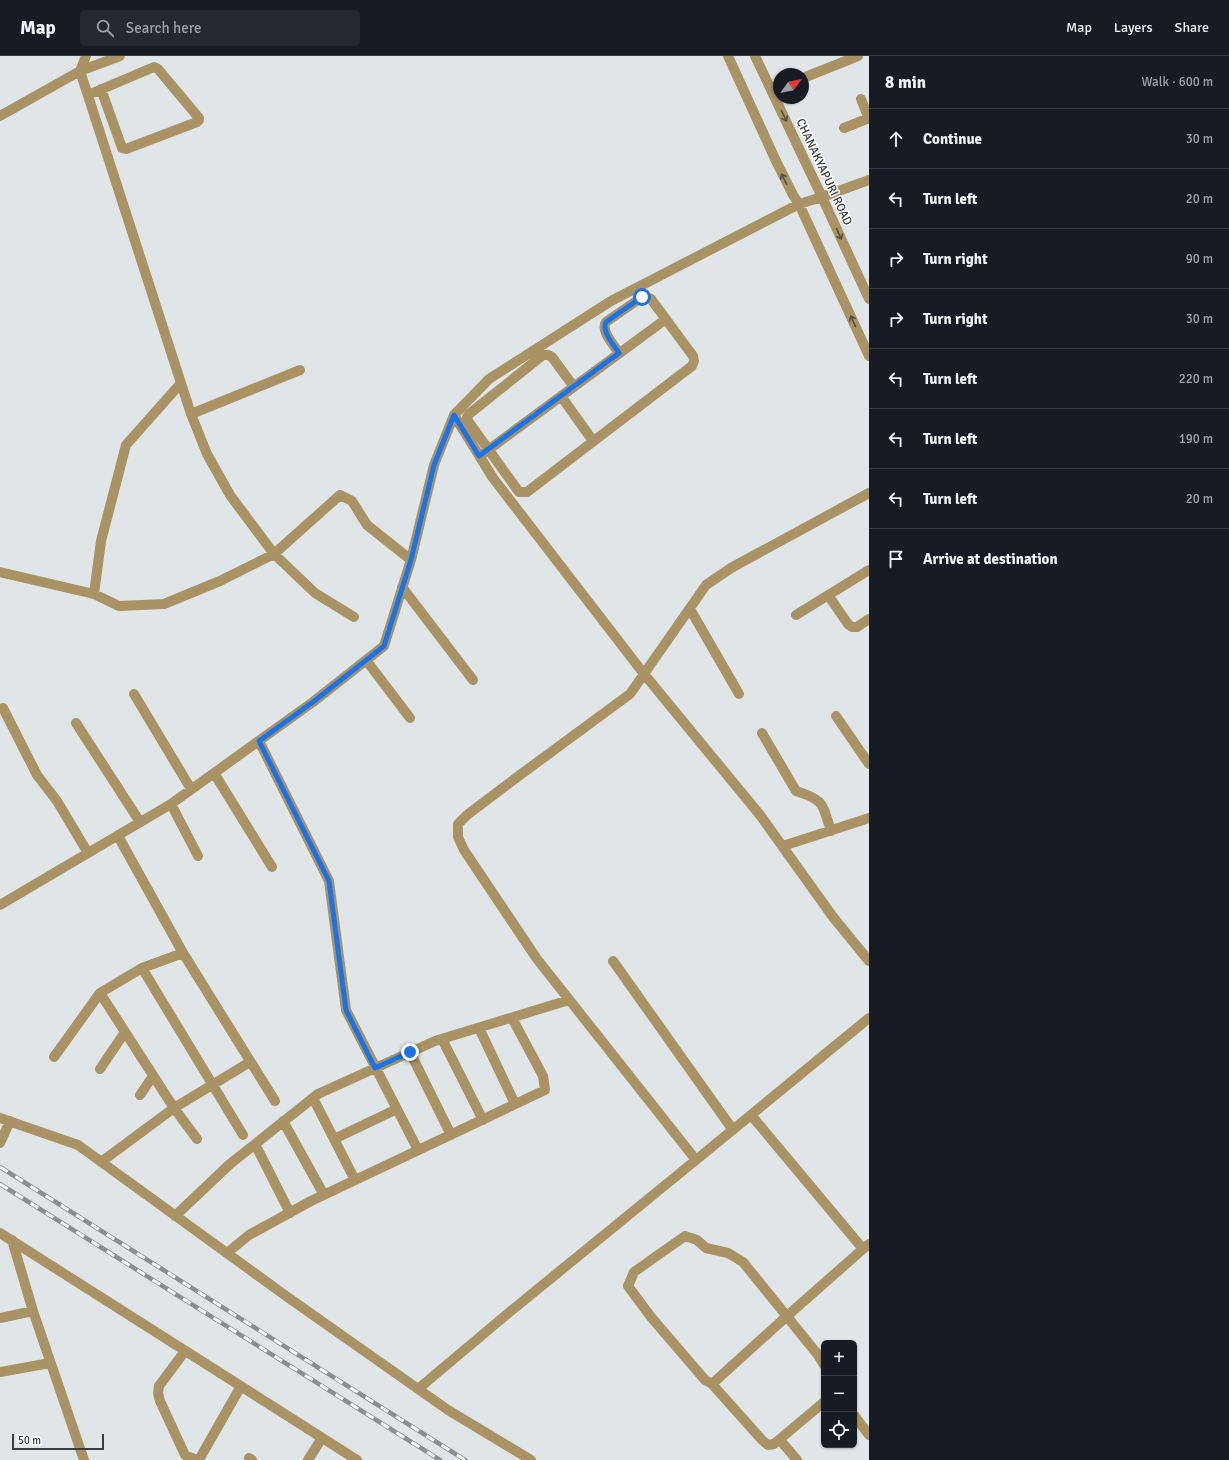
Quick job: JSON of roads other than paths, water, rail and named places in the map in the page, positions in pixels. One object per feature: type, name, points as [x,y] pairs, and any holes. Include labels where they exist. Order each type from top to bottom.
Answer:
[{"type":"street","points":[[86,56],[80,71],[191,414],[207,454],[230,495],[274,554],[315,593],[354,617]]},
{"type":"street","points":[[0,116],[80,71],[120,56]]},
{"type":"street","points":[[728,56],[776,161],[798,204],[869,356]]},
{"type":"street","name":"CHANAKYAPURI ROAD","points":[[755,56],[773,86]]},
{"type":"street","points":[[809,76],[858,56]]},
{"type":"street","points":[[88,95],[101,89],[154,67],[199,118],[199,120],[126,149],[122,148],[101,89]]},
{"type":"street","points":[[844,128],[869,119],[861,99]]},
{"type":"street","name":"CHANAKYAPURI ROAD","points":[[782,104],[869,299]]},
{"type":"street","points":[[0,905],[171,804],[313,702],[384,646],[411,560],[434,465],[454,415],[489,379],[611,300],[798,204],[869,180]]},
{"type":"street","points":[[574,387],[552,357],[543,355],[468,414],[468,421],[519,492],[527,492],[692,366],[694,361],[693,356],[650,299],[642,297],[606,322],[604,325],[605,330],[619,353]]},
{"type":"street","points":[[479,456],[666,319]]},
{"type":"street","points":[[191,414],[300,370]]},
{"type":"street","points":[[94,594],[101,540],[126,445],[181,383]]},
{"type":"street","points":[[561,396],[593,441]]},
{"type":"street","points":[[454,415],[493,478],[644,674],[760,815],[833,917],[869,961]]},
{"type":"street","points":[[696,1160],[537,959],[464,850],[458,837],[458,824],[467,815],[630,694],[706,585],[731,568],[869,493]]},
{"type":"street","points":[[0,572],[94,594],[119,606],[164,604],[220,581],[274,554],[340,495],[352,501],[367,524],[411,560]]},
{"type":"street","points":[[796,615],[869,570]]},
{"type":"street","points":[[402,588],[473,680]]},
{"type":"street","points":[[828,595],[848,624],[852,627],[857,627],[869,619]]},
{"type":"street","points":[[690,609],[739,694]]},
{"type":"street","points":[[366,660],[410,718]]},
{"type":"street","points":[[134,694],[192,789]]},
{"type":"street","points":[[3,708],[38,775],[57,801],[88,853]]},
{"type":"street","points":[[836,716],[869,764]]},
{"type":"street","points":[[76,723],[140,822]]},
{"type":"street","points":[[762,733],[796,791],[815,797],[822,804],[831,831]]},
{"type":"street","points":[[259,741],[329,881],[346,1010],[418,1150]]},
{"type":"street","points":[[214,773],[272,866]]},
{"type":"street","points":[[171,804],[198,856]]},
{"type":"street","points":[[782,846],[869,818]]},
{"type":"street","points":[[118,836],[183,953],[275,1101]]},
{"type":"street","points":[[54,1057],[100,993],[142,968],[183,953]]},
{"type":"street","points":[[613,960],[733,1130]]},
{"type":"street","points":[[142,968],[243,1135]]},
{"type":"street","points":[[100,993],[174,1108],[197,1139]]},
{"type":"street","points":[[175,1216],[230,1164],[318,1094],[442,1039],[569,1000]]},
{"type":"street","points":[[227,1253],[249,1235],[290,1212],[545,1090],[545,1084],[542,1076],[512,1018]]},
{"type":"street","points":[[418,1389],[506,1315],[869,1018]]},
{"type":"street","points":[[479,1028],[515,1104]]},
{"type":"street","points":[[100,1069],[125,1032]]},
{"type":"street","points":[[442,1039],[483,1120]]},
{"type":"street","points":[[410,1052],[451,1135]]},
{"type":"street","points":[[101,1162],[174,1108],[250,1062]]},
{"type":"street","points":[[140,1095],[153,1076]]},
{"type":"street","points":[[313,1098],[355,1180]]},
{"type":"street","points":[[334,1139],[396,1108]]},
{"type":"street","points":[[712,1384],[866,1247],[751,1115]]},
{"type":"street","points":[[0,1142],[5,1120],[78,1145],[175,1216],[448,1410],[531,1460]]},
{"type":"street","points":[[283,1121],[324,1195]]},
{"type":"street","points":[[255,1144],[290,1212]]},
{"type":"street","points":[[0,1233],[357,1460]]},
{"type":"street","points":[[821,1360],[743,1262],[728,1253],[706,1248],[697,1240],[685,1236],[634,1272],[628,1286],[651,1317],[705,1380],[712,1384],[768,1445],[774,1444],[780,1440],[821,1405]]},
{"type":"street","points":[[12,1240],[50,1363],[84,1460]]},
{"type":"street","points":[[0,1318],[33,1311]]},
{"type":"street","points":[[185,1351],[159,1386],[158,1393],[160,1401],[185,1455],[197,1460],[200,1458],[241,1386]]},
{"type":"street","points":[[0,1372],[50,1363]]},
{"type":"street","points":[[857,1419],[869,1435]]},
{"type":"street","points":[[308,1460],[322,1438]]},
{"type":"street","points":[[780,1440],[797,1460]]},
{"type":"railway","points":[[0,1167],[465,1460]]},
{"type":"railway","points":[[0,1184],[440,1460]]}]
